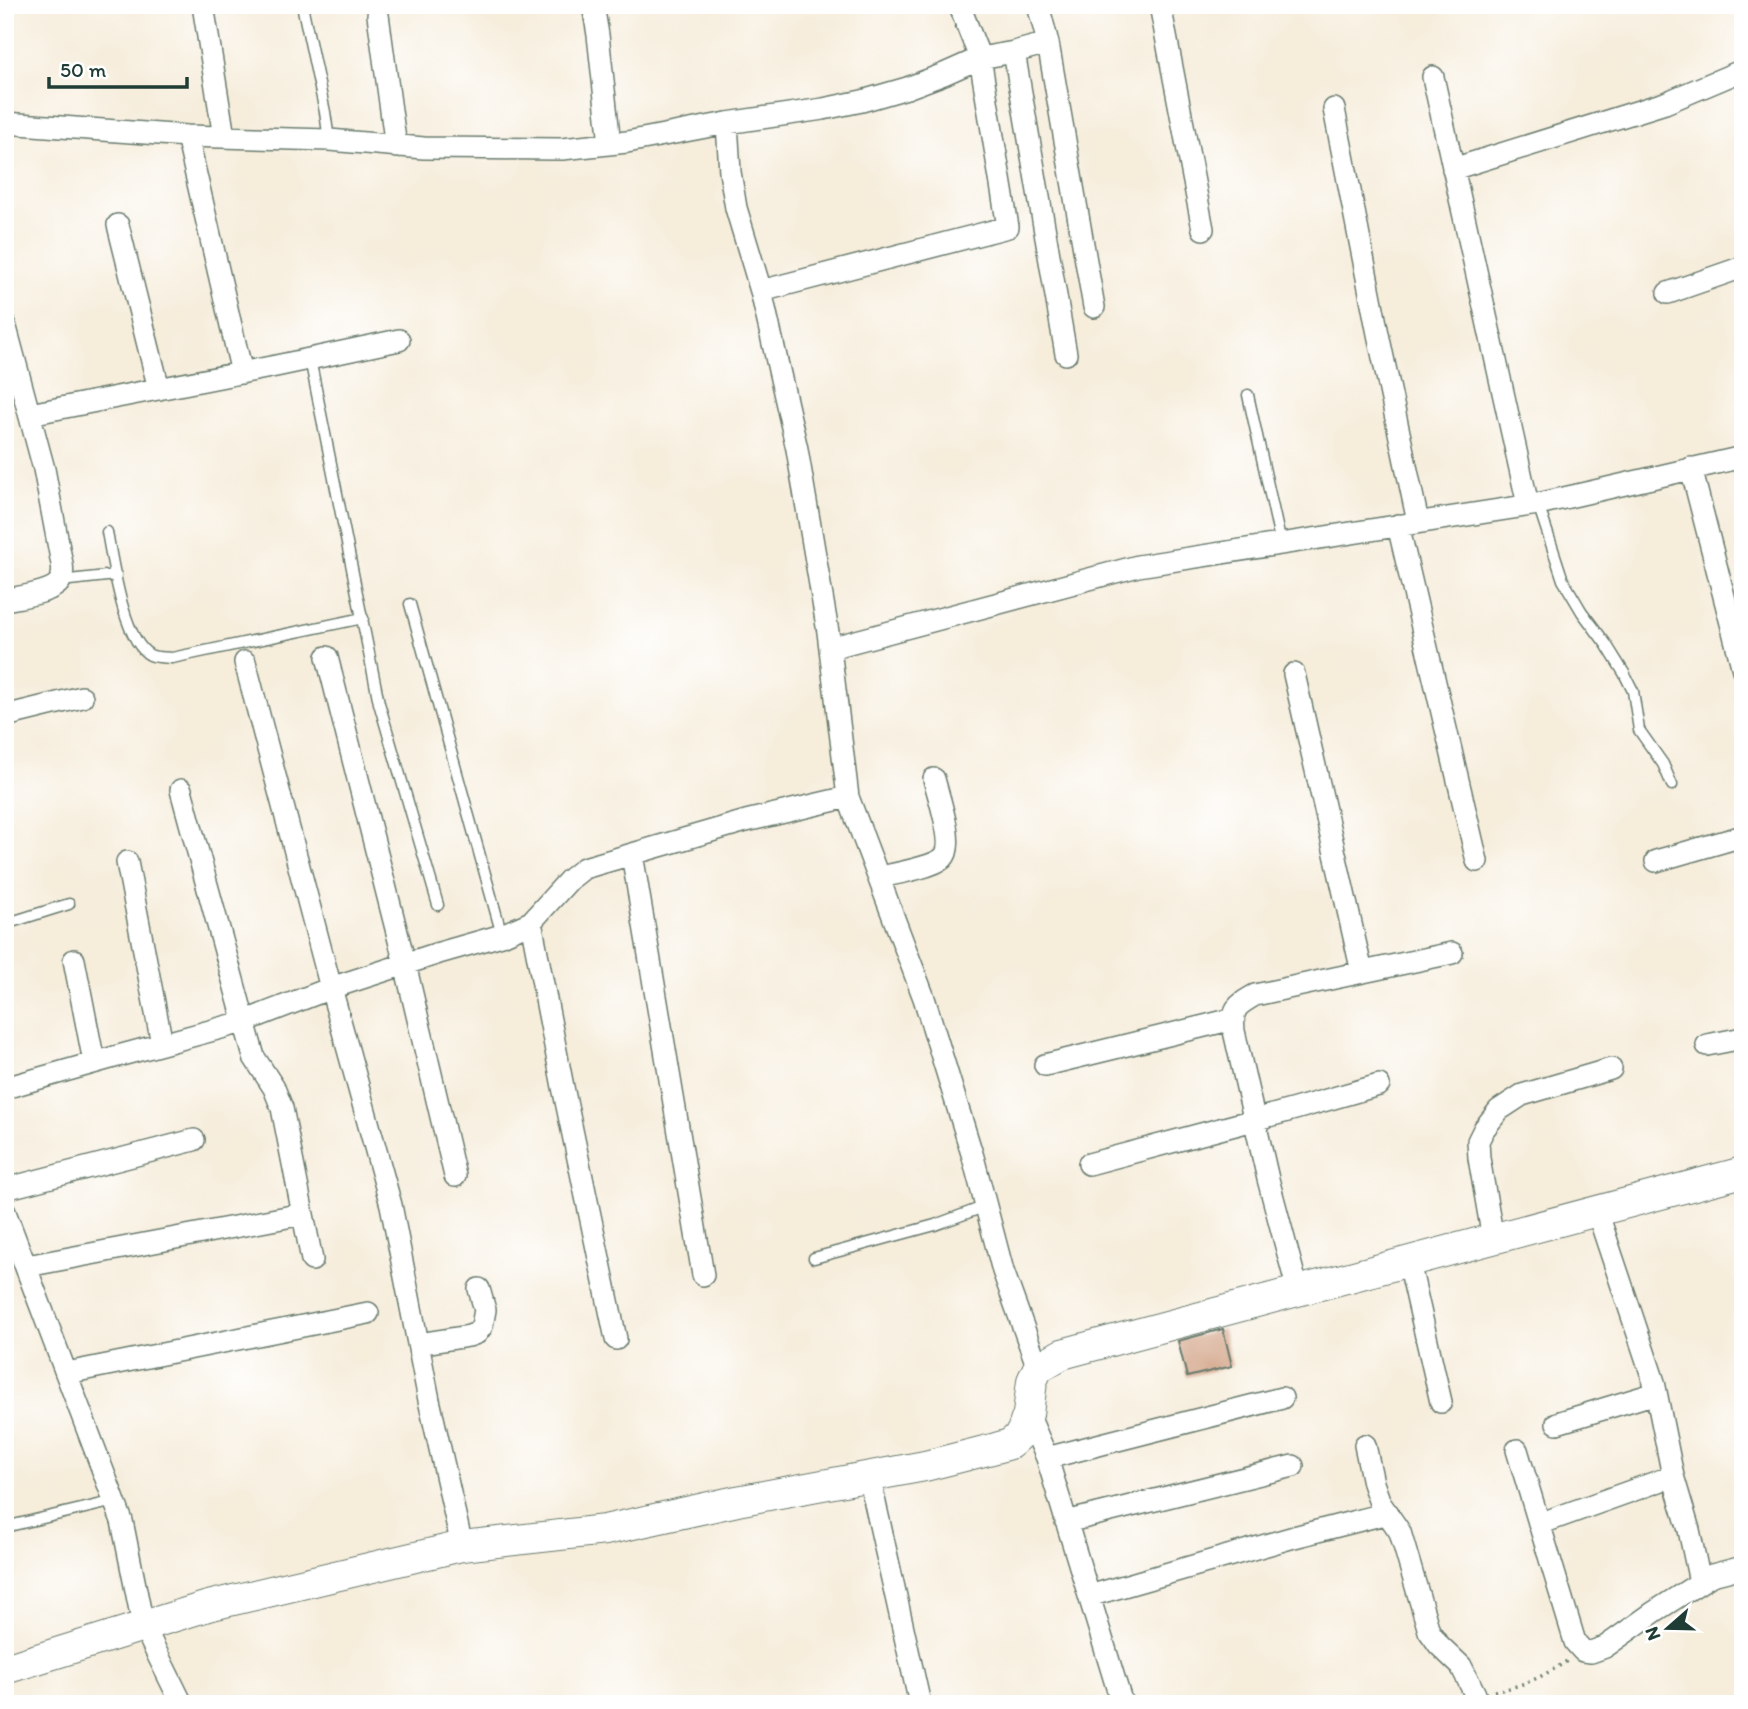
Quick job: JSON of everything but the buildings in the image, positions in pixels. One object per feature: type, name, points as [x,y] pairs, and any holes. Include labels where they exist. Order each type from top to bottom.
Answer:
[{"type":"main road","points":[[5,1669],[208,1606],[462,1546],[605,1530],[737,1501],[925,1466],[1010,1444],[1021,1434],[1028,1414],[1032,1381],[1038,1368],[1062,1354],[1743,1172]]},
{"type":"street","points":[[202,5],[224,138]]},
{"type":"street","points":[[593,5],[610,144]]},
{"type":"street","points":[[761,291],[1009,227],[980,58],[959,5]]},
{"type":"street","points":[[1038,5],[1048,43],[1094,307]]},
{"type":"street","points":[[1160,5],[1203,229]]},
{"type":"street","points":[[378,15],[396,147]]},
{"type":"street","points":[[5,123],[224,138],[329,140],[396,147],[562,149],[610,144],[862,101],[907,88],[980,58],[1048,43]]},
{"type":"street","points":[[1014,52],[1066,354]]},
{"type":"street","points":[[1453,169],[1665,103],[1743,70]]},
{"type":"street","points":[[1433,77],[1533,504]]},
{"type":"street","points":[[1334,109],[1378,334],[1408,524],[1477,861]]},
{"type":"street","points":[[727,123],[730,172],[736,208],[761,291],[797,449],[830,649],[848,797],[924,998],[973,1157],[1003,1271],[1038,1368]]},
{"type":"street","points":[[187,136],[242,373]]},
{"type":"street","points":[[118,225],[159,389]]},
{"type":"street","points":[[1668,293],[1743,267]]},
{"type":"street","points":[[5,324],[44,469],[63,574],[56,586],[5,600]]},
{"type":"street","points":[[30,414],[399,340]]},
{"type":"street","points":[[830,649],[1138,565],[1533,504],[1743,457]]},
{"type":"street","points":[[1691,468],[1743,670]]},
{"type":"street","points":[[327,657],[455,1175]]},
{"type":"street","points":[[245,662],[391,1205],[429,1400],[462,1546]]},
{"type":"street","points":[[1294,674],[1362,972]]},
{"type":"street","points":[[5,716],[82,697]]},
{"type":"street","points":[[880,877],[942,860],[948,851],[947,830],[934,779]]},
{"type":"street","points":[[181,790],[254,1057],[274,1088],[282,1108],[312,1260]]},
{"type":"street","points":[[5,1088],[243,1022],[331,988],[502,935],[531,922],[569,880],[584,868],[746,821],[848,797]]},
{"type":"street","points":[[1656,861],[1743,836]]},
{"type":"street","points":[[632,854],[703,1275]]},
{"type":"street","points":[[127,862],[162,1044]]},
{"type":"street","points":[[531,922],[616,1339]]},
{"type":"street","points":[[1298,1291],[1268,1179],[1234,1031],[1233,1019],[1237,1005],[1255,995],[1452,953]]},
{"type":"street","points":[[74,960],[94,1062]]},
{"type":"street","points":[[1045,1065],[1233,1019]]},
{"type":"street","points":[[1707,1045],[1743,1038]]},
{"type":"street","points":[[1493,1239],[1479,1158],[1478,1141],[1484,1129],[1499,1110],[1522,1095],[1611,1069]]},
{"type":"street","points":[[1089,1164],[1379,1085]]},
{"type":"street","points":[[5,1189],[194,1140]]},
{"type":"street","points":[[1598,1211],[1656,1392],[1673,1476],[1689,1530],[1700,1582]]},
{"type":"street","points":[[5,1212],[122,1521],[143,1625],[182,1704]]},
{"type":"street","points":[[27,1266],[303,1214]]},
{"type":"street","points":[[1409,1262],[1441,1402]]},
{"type":"street","points":[[418,1345],[477,1333],[482,1326],[485,1310],[479,1289]]},
{"type":"street","points":[[67,1373],[368,1313]]},
{"type":"street","points":[[1557,1423],[1656,1392]]},
{"type":"street","points":[[1047,1458],[1282,1398]]},
{"type":"street","points":[[1028,1414],[1047,1458],[1122,1704]]},
{"type":"street","points":[[1365,1445],[1373,1483],[1380,1503],[1400,1532],[1429,1631],[1461,1666],[1476,1699]]},
{"type":"street","points":[[1517,1450],[1575,1642],[1583,1651],[1591,1652],[1605,1647],[1712,1575],[1743,1567]]},
{"type":"street","points":[[1066,1522],[1293,1466]]},
{"type":"street","points":[[869,1476],[920,1704]]},
{"type":"street","points":[[1539,1524],[1673,1476]]},
{"type":"street","points":[[1089,1596],[1388,1513]]},
{"type":"lane","points":[[302,5],[329,140]]},
{"type":"lane","points":[[310,359],[379,703],[438,905]]},
{"type":"lane","points":[[1248,395],[1281,544]]},
{"type":"lane","points":[[1533,504],[1563,580],[1624,673],[1633,691],[1639,730],[1663,764],[1672,785]]},
{"type":"lane","points":[[107,532],[126,620],[139,646],[152,656],[172,658],[363,618]]},
{"type":"lane","points":[[60,581],[116,575]]},
{"type":"lane","points":[[410,604],[502,935]]},
{"type":"lane","points":[[5,924],[69,904]]},
{"type":"lane","points":[[814,1258],[934,1225],[986,1206]]},
{"type":"lane","points":[[5,1527],[115,1501]]},
{"type":"path","points":[[1476,1699],[1538,1679],[1583,1651]]}]
